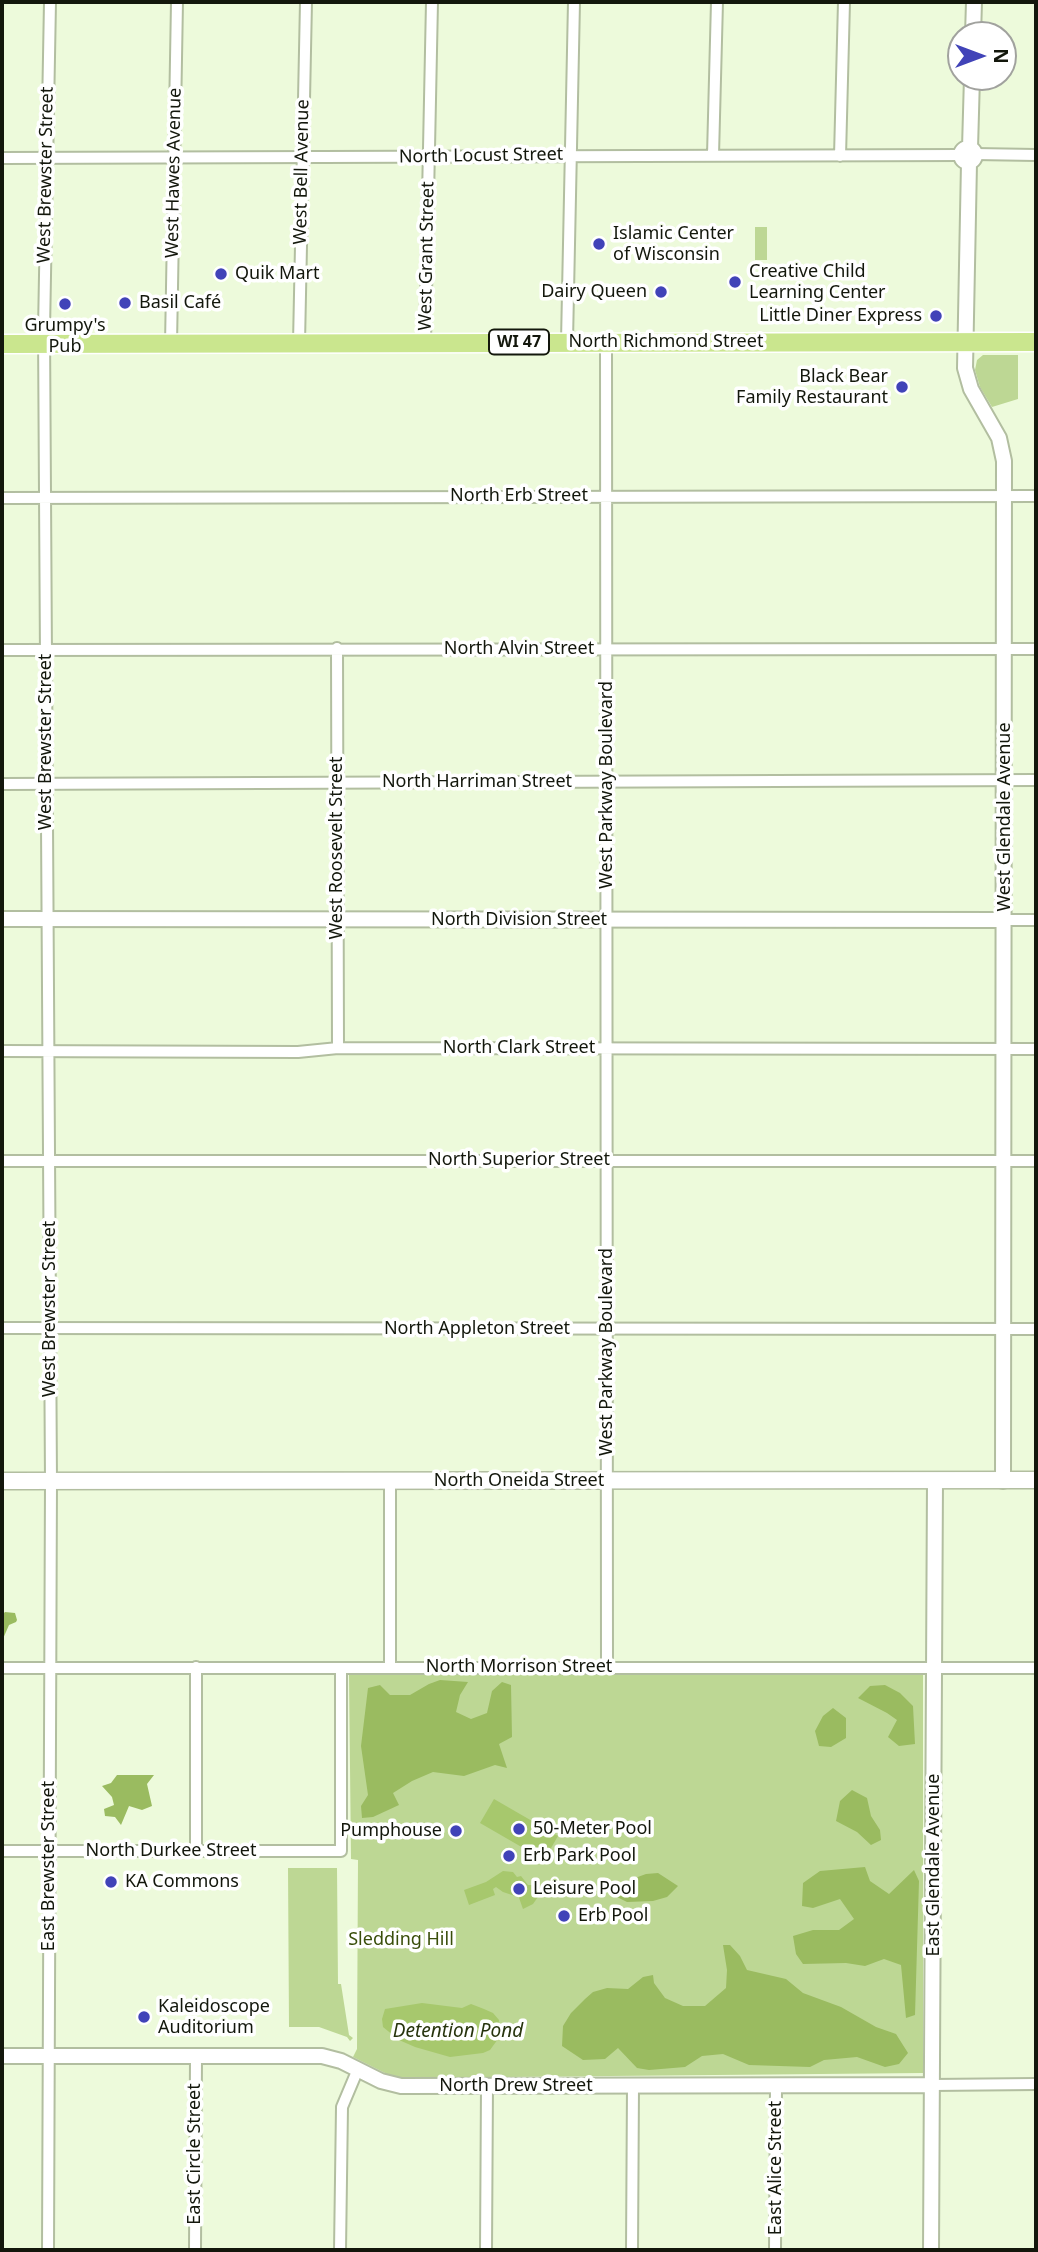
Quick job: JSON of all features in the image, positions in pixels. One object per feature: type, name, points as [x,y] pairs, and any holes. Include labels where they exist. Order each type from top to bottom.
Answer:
[{"type":"main road","name":"North Richmond Street","points":[[2,344],[1036,342]]},
{"type":"main road","name":"North Oneida Street","points":[[2,1481],[1036,1480]]},
{"type":"street","name":"West Brewster Street","points":[[50,2],[44,343],[51,1482]]},
{"type":"street","name":"West Hawes Avenue","points":[[171,344],[177,2]]},
{"type":"street","name":"West Bell Avenue","points":[[299,343],[306,2]]},
{"type":"street","name":"West Grant Street","points":[[425,343],[432,2]]},
{"type":"street","points":[[566,341],[574,2]]},
{"type":"street","points":[[713,155],[717,2]]},
{"type":"street","points":[[840,156],[844,2]]},
{"type":"street","points":[[973,21],[974,2]]},
{"type":"street","name":"West Glendale Avenue","points":[[971,91],[965,368],[977,401],[996,428],[1003,450],[1003,1481]]},
{"type":"street","name":"North Locust Street","points":[[2,158],[1036,155]]},
{"type":"street","name":"West Parkway Boulevard","points":[[606,341],[607,1667]]},
{"type":"street","name":"North Erb Street","points":[[2,498],[1036,496]]},
{"type":"street","name":"West Roosevelt Street","points":[[337,648],[338,1048]]},
{"type":"street","name":"North Alvin Street","points":[[2,650],[1036,649]]},
{"type":"street","name":"North Harriman Street","points":[[2,783],[1036,780]]},
{"type":"street","name":"North Division Street","points":[[2,919],[1036,920]]},
{"type":"street","name":"North Clark Street","points":[[2,1051],[298,1052],[338,1048],[1036,1049]]},
{"type":"street","name":"North Superior Street","points":[[2,1161],[1036,1161]]},
{"type":"street","name":"North Appleton Street","points":[[2,1328],[1036,1329]]},
{"type":"street","points":[[390,1481],[390,1667]]},
{"type":"street","name":"East Glendale Avenue","points":[[931,2250],[934,1481]]},
{"type":"street","name":"East Brewster Street","points":[[48,2250],[51,1482]]},
{"type":"street","points":[[196,1667],[196,1852]]},
{"type":"street","name":"North Morrison Street","points":[[2,1668],[1036,1668]]},
{"type":"street","name":"North Durkee Street","points":[[2,1850],[341,1851],[341,1668]]},
{"type":"street","name":"North Drew Street","points":[[2,2056],[322,2056],[333,2058],[382,2081],[401,2085],[1036,2084]]},
{"type":"street","name":"East Circle Street","points":[[195,2250],[196,2057]]},
{"type":"street","points":[[340,2250],[341,2107],[358,2069]]},
{"type":"street","points":[[486,2250],[487,2085]]},
{"type":"street","points":[[632,2250],[633,2086]]},
{"type":"street","name":"East Alice Street","points":[[775,2250],[776,2086]]},
{"type":"green space","points":[[755,227],[767,227],[767,260],[755,260]]},
{"type":"green space","points":[[983,355],[1018,355],[1018,399],[992,407],[980,387],[975,370],[977,360]]},
{"type":"green space","name":"Sledding Hill","points":[[349,1674],[923,1675],[923,2073],[402,2078],[389,2075],[353,2057],[357,2049],[358,1860],[351,1859]]},
{"type":"green space","points":[[288,1868],[337,1868],[338,1984],[341,1984],[349,2035],[353,2038],[350,2041],[347,2037],[319,2027],[289,2027]]},
{"type":"shaded area","points":[[5,1612],[15,1613],[17,1620],[9,1625],[2,1641],[2,1615]]},
{"type":"shaded area","points":[[440,1680],[468,1682],[460,1695],[456,1712],[471,1719],[487,1713],[492,1691],[502,1682],[511,1685],[512,1737],[499,1744],[507,1768],[495,1765],[464,1776],[433,1772],[393,1793],[399,1805],[373,1817],[362,1818],[361,1806],[368,1795],[361,1746],[368,1688],[380,1685],[390,1695],[410,1695]]},
{"type":"shaded area","points":[[885,1685],[900,1693],[913,1706],[915,1744],[899,1746],[888,1737],[897,1720],[858,1698],[870,1686]]},
{"type":"shaded area","points":[[833,1708],[846,1718],[846,1738],[831,1747],[819,1746],[815,1731],[823,1716]]},
{"type":"shaded area","points":[[117,1775],[154,1775],[147,1784],[152,1806],[142,1810],[129,1806],[121,1825],[115,1817],[105,1816],[104,1809],[114,1805],[112,1797],[102,1786],[111,1783]]},
{"type":"shaded area","points":[[852,1790],[867,1798],[871,1816],[880,1830],[881,1840],[871,1845],[857,1832],[836,1821],[840,1801]]},
{"type":"shaded area","points":[[865,1867],[870,1881],[889,1894],[914,1870],[919,1881],[915,2015],[906,2018],[901,1965],[884,1959],[865,1966],[846,1963],[803,1964],[796,1954],[793,1936],[813,1930],[839,1930],[854,1919],[840,1899],[813,1908],[802,1906],[803,1883],[820,1871]]},
{"type":"shaded area","points":[[658,1873],[678,1886],[667,1897],[653,1901],[627,1902],[613,1895],[635,1878]]},
{"type":"shaded area","points":[[723,1945],[730,1945],[747,1970],[786,1979],[803,1993],[841,2007],[876,2027],[896,2034],[908,2053],[899,2064],[885,2067],[857,2057],[824,2060],[810,2067],[749,2065],[723,2054],[702,2056],[685,2067],[649,2070],[637,2068],[618,2048],[605,2059],[583,2060],[562,2046],[563,2026],[571,2013],[593,1992],[607,1988],[628,1989],[643,1977],[653,1975],[654,1983],[665,1998],[683,2006],[705,2006],[726,1988],[727,1970]]},
{"type":"water","name":"50-Meter Pool","points":[[494,1799],[558,1836],[544,1860],[480,1823]]},
{"type":"water","name":"Leisure Pool","points":[[503,1871],[521,1876],[528,1885],[540,1885],[540,1894],[533,1904],[523,1909],[518,1895],[503,1892],[496,1887],[493,1889],[495,1895],[469,1905],[464,1890],[486,1882]]},
{"type":"water","name":"Detention Pond","points":[[422,2003],[462,2008],[471,2004],[493,2013],[499,2020],[498,2039],[490,2050],[483,2053],[450,2057],[399,2040],[383,2027],[385,2009]]},
{"type":"place","name":"Islamic Center of Wisconsin","points":[[599,244]]},
{"type":"place","name":"Quik Mart","points":[[221,274]]},
{"type":"place","name":"Creative Child Learning Center","points":[[735,282]]},
{"type":"place","name":"Dairy Queen","points":[[661,292]]},
{"type":"place","name":"Basil Café","points":[[125,303]]},
{"type":"place","name":"Grumpy's Pub","points":[[65,304]]},
{"type":"place","name":"Little Diner Express","points":[[936,316]]},
{"type":"place","name":"Black Bear Family Restaurant","points":[[902,387]]},
{"type":"place","name":"50-Meter Pool","points":[[519,1829]]},
{"type":"place","name":"Pumphouse","points":[[456,1831]]},
{"type":"place","name":"Erb Park Pool","points":[[509,1856]]},
{"type":"place","name":"KA Commons","points":[[111,1882]]},
{"type":"place","name":"Leisure Pool","points":[[519,1889]]},
{"type":"place","name":"Erb Pool","points":[[564,1916]]},
{"type":"place","name":"Kaleidoscope Auditorium","points":[[144,2017]]}]
